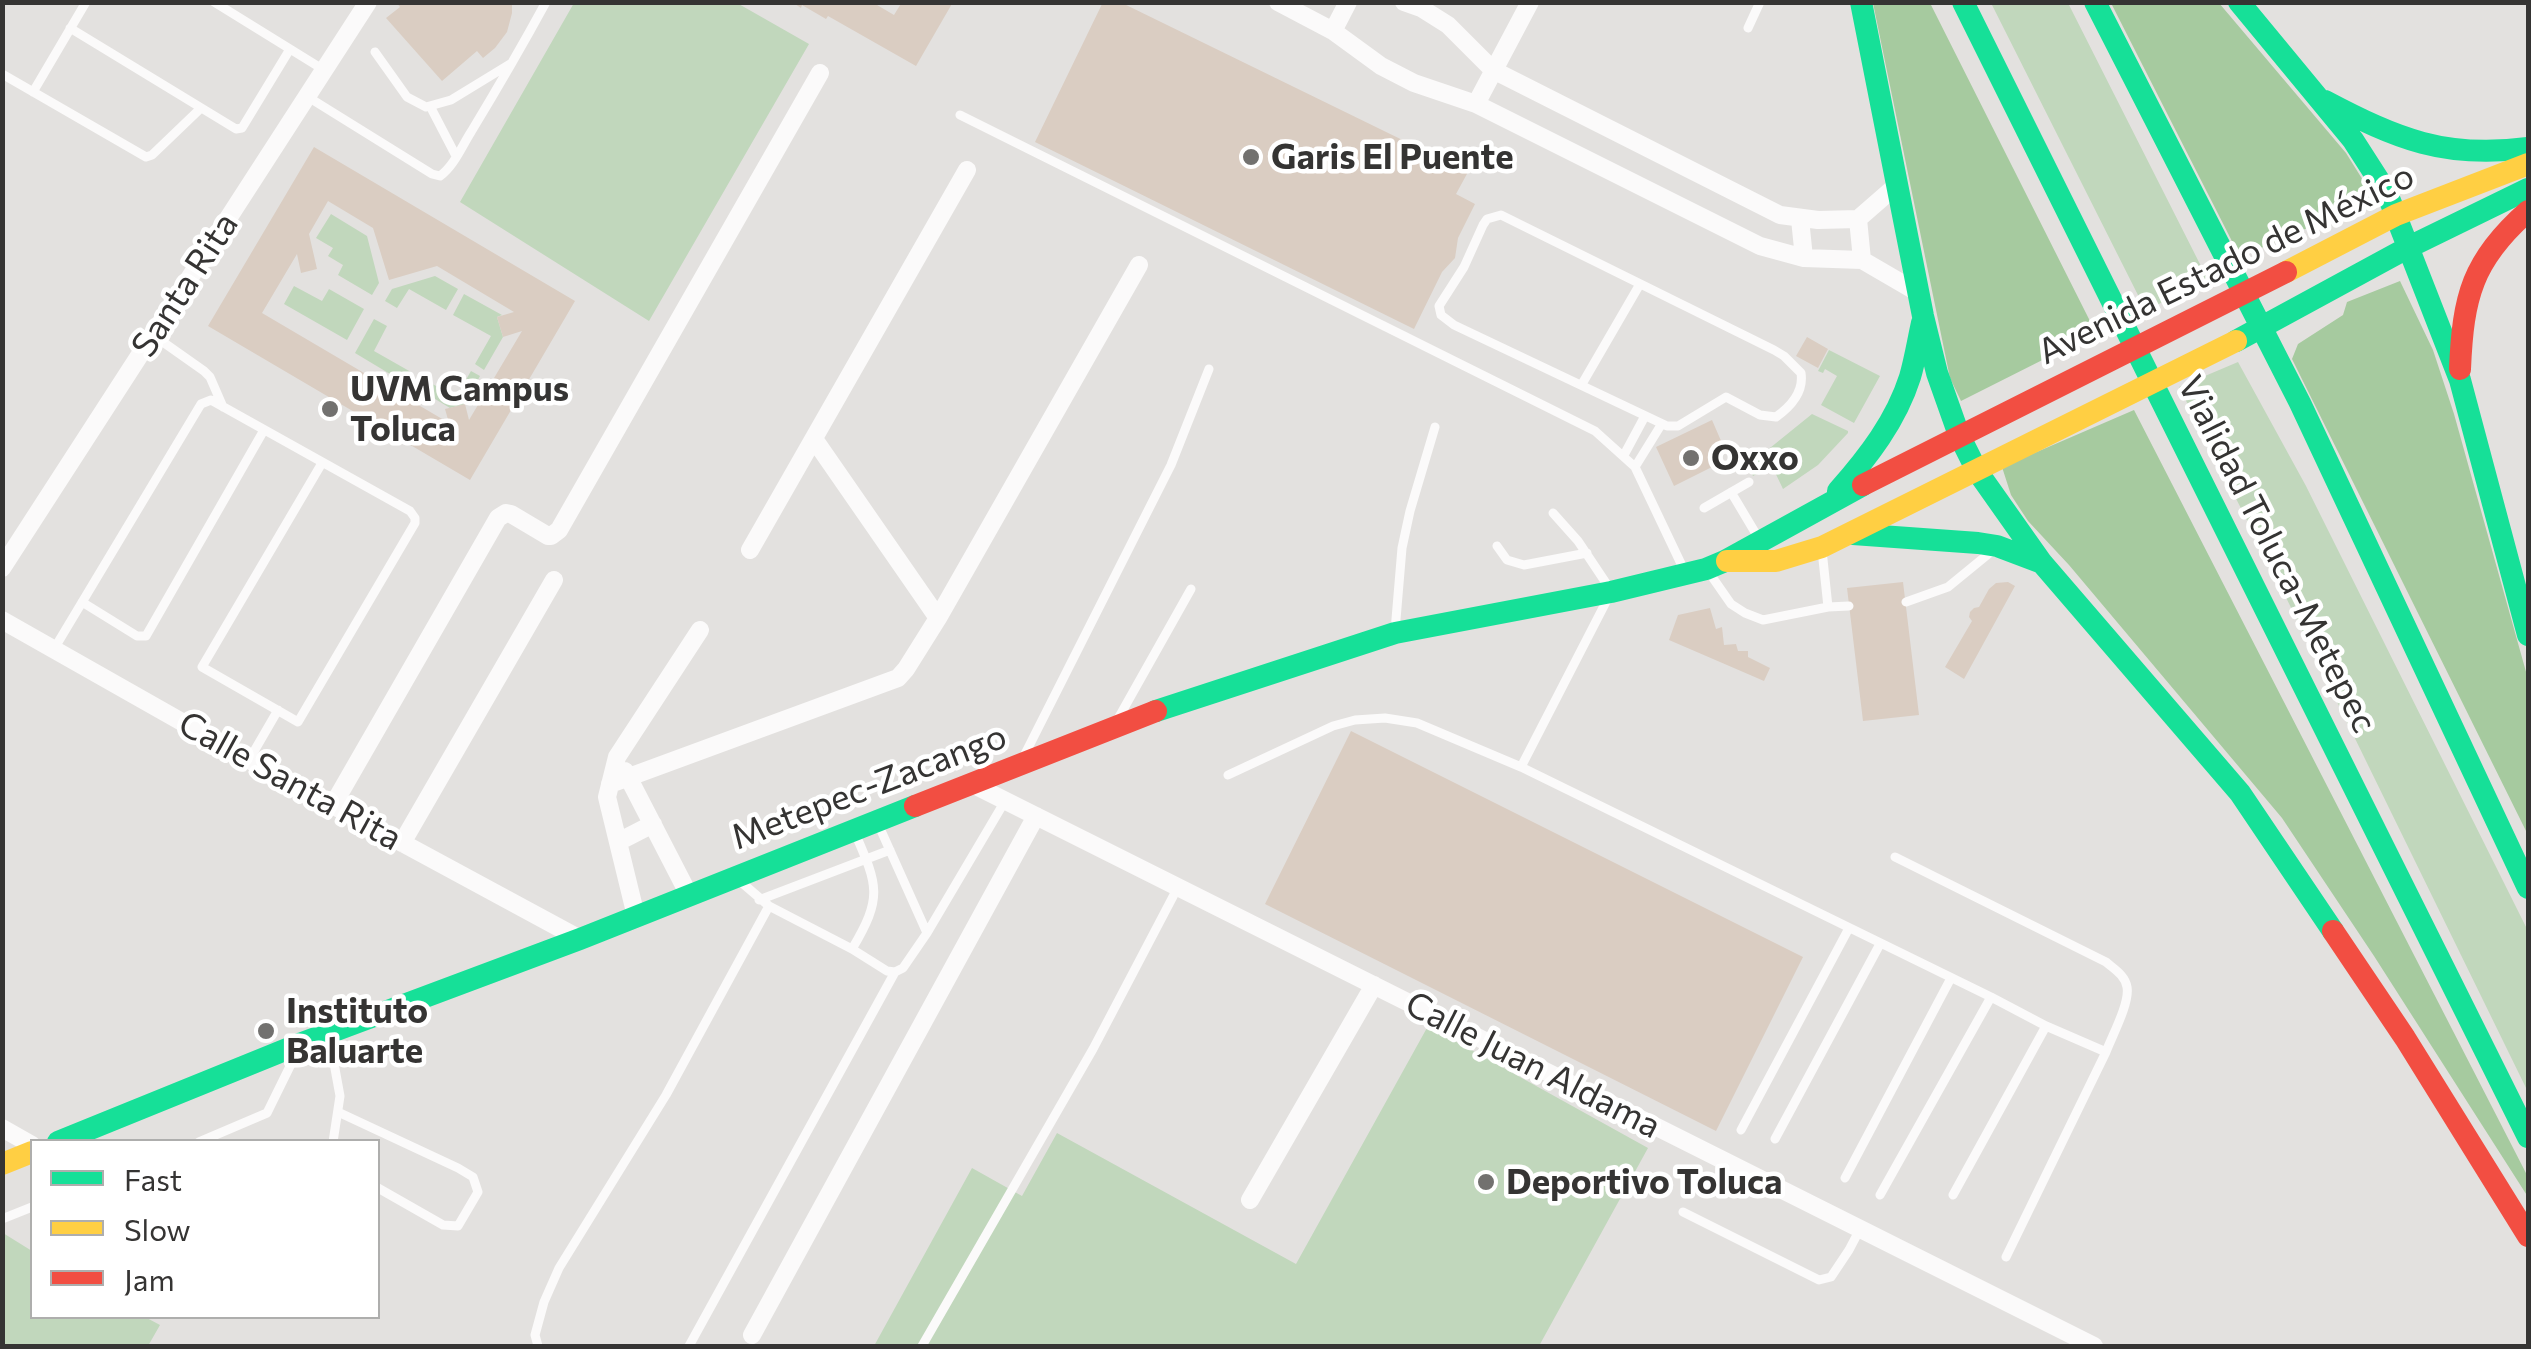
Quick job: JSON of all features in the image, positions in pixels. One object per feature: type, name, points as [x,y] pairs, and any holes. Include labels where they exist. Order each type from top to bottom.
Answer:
[{"type":"main road","points":[[1861,2],[1921,305],[1937,373],[1958,435],[1978,471],[2042,563],[2240,793],[2405,1038],[2528,1236]]},
{"type":"main road","name":"Vialidad Toluca-Metepec","points":[[1963,2],[2528,1137]]},
{"type":"main road","points":[[2095,2],[2300,403],[2528,888]]},
{"type":"main road","points":[[2239,2],[2353,140],[2374,170],[2396,215],[2460,380],[2528,635]]},
{"type":"main road","points":[[2313,94],[2386,131],[2441,149],[2504,152],[2528,148]]},
{"type":"main road","name":"Avenida Estado de México","points":[[1958,435],[2396,215],[2528,164]]},
{"type":"main road","name":"Avenida Estado de México","points":[[1978,471],[2212,354],[2409,246],[2528,188]]},
{"type":"main road","points":[[2460,380],[2462,326],[2474,276],[2488,250],[2528,211]]},
{"type":"main road","points":[[1827,504],[1862,465],[1901,401],[1914,363],[1921,305]]},
{"type":"main road","name":"Metepec-Zacango","points":[[1706,568],[1958,435]]},
{"type":"main road","name":"Metepec-Zacango","points":[[65,1139],[1175,703],[1452,620],[1611,592],[1706,568],[1776,561],[1852,534],[1978,471]]},
{"type":"main road","points":[[1852,534],[1960,540],[1997,546],[2042,563]]},
{"type":"main road","points":[[2,1164],[30,1149]]},
{"type":"street","name":"Santa Rita","points":[[2,568],[368,2]]},
{"type":"street","points":[[1278,2],[1333,30],[1381,66],[1476,104],[1760,246],[1804,258],[1862,260],[1921,305]]},
{"type":"street","points":[[1404,2],[1448,24],[1493,70],[1767,210],[1800,219],[1858,218],[1897,185]]},
{"type":"street","points":[[1476,104],[1530,2]]},
{"type":"street","points":[[1333,30],[1348,3]]},
{"type":"street","points":[[333,805],[498,518],[511,514],[548,536],[559,530],[820,73]]},
{"type":"street","points":[[750,550],[967,170]]},
{"type":"street","points":[[1858,218],[1862,260]]},
{"type":"street","points":[[1800,219],[1804,258]]},
{"type":"street","points":[[610,784],[889,683],[906,670],[1139,265]]},
{"type":"street","points":[[814,439],[938,618]]},
{"type":"street","points":[[402,842],[554,580]]},
{"type":"street","name":"Calle Santa Rita","points":[[2,620],[249,760],[580,939]]},
{"type":"street","points":[[636,916],[607,797],[617,757],[700,630]]},
{"type":"street","points":[[617,757],[689,896]]},
{"type":"street","name":"Calle Juan Aldama","points":[[972,784],[2094,1346]]},
{"type":"street","points":[[752,1335],[1036,816]]},
{"type":"street","points":[[618,842],[653,824]]},
{"type":"street","points":[[1250,1200],[1374,985]]},
{"type":"street","points":[[2,1128],[30,1147]]},
{"type":"lane","points":[[33,92],[86,2]]},
{"type":"lane","points":[[214,2],[324,70]]},
{"type":"lane","points":[[308,96],[440,176],[514,62],[546,2]]},
{"type":"lane","points":[[1748,28],[1760,2]]},
{"type":"lane","points":[[70,28],[232,128],[242,128],[290,49]]},
{"type":"lane","points":[[375,52],[407,96],[426,107],[450,100],[514,62]]},
{"type":"lane","points":[[2,74],[146,157],[201,108]]},
{"type":"lane","points":[[430,106],[456,156]]},
{"type":"lane","points":[[960,115],[1595,431],[1635,467],[1731,604],[1745,613],[1763,620],[1828,606],[1849,606]]},
{"type":"lane","points":[[1501,215],[1640,284],[1791,362],[1802,379],[1802,387],[1787,409],[1776,417],[1760,415],[1726,397],[1678,426],[1661,424],[1454,325],[1441,314],[1440,306],[1464,267],[1482,225],[1501,215]]},
{"type":"lane","points":[[1582,384],[1640,284]]},
{"type":"lane","points":[[153,335],[204,371],[223,407]]},
{"type":"lane","points":[[1019,766],[1172,465],[1208,369]]},
{"type":"lane","points":[[54,649],[202,404],[211,400],[410,511],[415,518],[298,722],[202,667],[322,463]]},
{"type":"lane","points":[[1624,455],[1645,416]]},
{"type":"lane","points":[[1635,467],[1661,424]]},
{"type":"lane","points":[[1395,634],[1402,548],[1435,427]]},
{"type":"lane","points":[[82,602],[137,636],[146,636],[264,430]]},
{"type":"lane","points":[[1704,508],[1750,482]]},
{"type":"lane","points":[[1732,492],[1760,542]]},
{"type":"lane","points":[[1521,767],[1611,592],[1587,553],[1552,513]]},
{"type":"lane","points":[[1496,546],[1507,560],[1524,565],[1587,553]]},
{"type":"lane","points":[[1906,602],[1948,587],[1997,546]]},
{"type":"lane","points":[[1822,547],[1828,606]]},
{"type":"lane","points":[[1112,728],[1191,589]]},
{"type":"lane","points":[[249,760],[278,710]]},
{"type":"lane","points":[[1228,775],[1332,726],[1385,718],[1417,723],[1521,767],[2106,1052]]},
{"type":"lane","points":[[689,1346],[894,972],[908,962],[927,933],[1005,801]]},
{"type":"lane","points":[[877,822],[927,933]]},
{"type":"lane","points":[[852,949],[866,925],[876,884],[854,830]]},
{"type":"lane","points":[[759,900],[890,850]]},
{"type":"lane","points":[[1894,857],[2106,962],[2120,973],[2128,988],[2106,1052],[2006,1257]]},
{"type":"lane","points":[[735,877],[769,906],[894,972]]},
{"type":"lane","points":[[922,1346],[1092,1049],[1178,888]]},
{"type":"lane","points":[[538,1346],[536,1335],[544,1302],[559,1268],[666,1095],[769,906]]},
{"type":"lane","points":[[1741,1130],[1849,928]]},
{"type":"lane","points":[[1775,1139],[1880,944]]},
{"type":"lane","points":[[1845,1178],[1951,978]]},
{"type":"lane","points":[[1880,1195],[1992,997]]},
{"type":"lane","points":[[1952,1195],[2046,1026]]},
{"type":"lane","points":[[329,1033],[340,1096],[334,1139]]},
{"type":"lane","points":[[207,1139],[267,1113],[302,1043]]},
{"type":"lane","points":[[338,1112],[458,1168],[473,1177],[478,1192],[458,1226],[443,1224],[380,1189]]},
{"type":"lane","points":[[2,1219],[30,1208]]},
{"type":"lane","points":[[1683,1212],[1819,1280],[1831,1277],[1860,1229]]},
{"type":"green space","points":[[574,3],[737,3],[809,44],[649,321],[460,202]]},
{"type":"green space","points":[[1873,3],[1930,3],[2096,333],[1961,401],[1950,378]]},
{"type":"green space","points":[[1991,3],[2068,3],[2207,278],[2146,311]]},
{"type":"green space","points":[[2111,3],[2219,3],[2346,153],[2366,185],[2370,201],[2240,257]]},
{"type":"green space","points":[[331,214],[367,236],[379,283],[372,295],[338,275],[343,265],[328,256],[333,248],[316,238]]},
{"type":"green space","points":[[435,276],[458,289],[446,310],[409,289],[397,308],[385,301],[392,289]]},
{"type":"green space","points":[[2400,281],[2433,350],[2454,414],[2528,679],[2528,835],[2292,359],[2298,344],[2343,315],[2347,302]]},
{"type":"green space","points":[[294,286],[322,301],[329,289],[364,309],[347,340],[284,304]]},
{"type":"green space","points":[[464,294],[502,315],[497,317],[503,337],[484,370],[475,364],[491,336],[453,315]]},
{"type":"green space","points":[[374,319],[387,326],[374,351],[411,372],[405,383],[355,353]]},
{"type":"green space","points":[[1829,350],[1880,376],[1854,423],[1821,405],[1837,376],[1825,369],[1823,373],[1818,371]]},
{"type":"green space","points":[[2238,362],[2306,486],[2528,931],[2528,1092],[2179,387]]},
{"type":"green space","points":[[471,371],[480,376],[465,404],[450,408],[412,385],[418,376],[456,397]]},
{"type":"green space","points":[[2134,410],[2528,1177],[2528,1197],[2282,818],[2028,521],[2011,495],[2002,467]]},
{"type":"green space","points":[[1812,414],[1848,433],[1818,465],[1783,489],[1772,466],[1753,476],[1745,458],[1765,452]]},
{"type":"green space","name":"Deportivo Toluca","points":[[1428,1026],[1648,1148],[1539,1346],[874,1346],[972,1168],[1022,1196],[1057,1133],[1296,1264]]},
{"type":"green space","points":[[3,1233],[30,1250],[30,1319],[149,1319],[160,1325],[148,1346],[3,1346]]},
{"type":"building","points":[[396,2],[512,2],[512,13],[507,32],[495,48],[483,58],[477,51],[442,81],[386,18],[400,7]]},
{"type":"building","points":[[792,2],[872,2],[894,15],[902,2],[953,2],[916,66],[828,16],[826,19]]},
{"type":"building","name":"Garis El Puente","points":[[1103,2],[1120,2],[1468,172],[1456,194],[1475,204],[1458,238],[1455,258],[1442,272],[1414,329],[1035,142]]},
{"type":"building","points":[[314,147],[575,301],[470,480],[208,326]],"holes":[[[328,201],[373,228],[389,280],[437,266],[514,312],[497,317],[503,337],[522,331],[469,420],[465,404],[445,409],[449,423],[262,313],[297,254],[301,273],[317,269],[309,234]]]},
{"type":"building","points":[[1807,337],[1828,349],[1818,368],[1796,356]]},
{"type":"building","name":"Oxxo","points":[[1712,420],[1725,450],[1716,465],[1674,486],[1656,447]]},
{"type":"building","points":[[1903,582],[1919,715],[1863,721],[1847,588]]},
{"type":"building","points":[[1996,583],[2015,586],[1964,679],[1945,667],[1972,621],[1970,612],[1979,607]]},
{"type":"building","points":[[1710,608],[1716,629],[1722,627],[1724,645],[1736,644],[1738,651],[1748,651],[1748,657],[1770,668],[1764,681],[1669,640],[1678,615]]},
{"type":"building","points":[[1351,731],[1803,957],[1716,1131],[1265,904]]},
{"type":"traffic: fast","points":[[1861,2],[1937,373],[1959,435],[1977,471],[2042,563],[2240,793],[2333,931]]},
{"type":"traffic: fast","points":[[1963,2],[2528,1137]]},
{"type":"traffic: fast","points":[[2095,2],[2300,403],[2528,888]]},
{"type":"traffic: fast","points":[[2239,2],[2353,140],[2387,193],[2460,380],[2528,635]]},
{"type":"traffic: fast","points":[[2325,101],[2375,126],[2422,143],[2471,151],[2528,148]]},
{"type":"traffic: fast","points":[[2236,341],[2409,247],[2528,189]]},
{"type":"traffic: fast","points":[[1838,491],[1870,452],[1897,409],[1910,377],[1922,323]]},
{"type":"traffic: fast","points":[[1156,711],[1395,633],[1611,592],[1706,569],[1863,485]]},
{"type":"traffic: fast","points":[[1853,534],[1978,543],[2042,563]]},
{"type":"traffic: fast","points":[[65,1139],[302,1043],[580,939],[915,806]]},
{"type":"traffic: slow","points":[[2286,272],[2396,215],[2528,164]]},
{"type":"traffic: slow","points":[[1727,561],[1776,561],[1822,547],[2236,341]]},
{"type":"traffic: slow","points":[[2,1164],[30,1153]]},
{"type":"traffic: jam","points":[[2460,369],[2464,321],[2474,281],[2494,246],[2528,211]]},
{"type":"traffic: jam","points":[[1863,485],[2286,272]]},
{"type":"traffic: jam","points":[[915,806],[1156,711]]},
{"type":"traffic: jam","points":[[2333,931],[2405,1038],[2528,1236]]},
{"type":"place","name":"Garis El Puente","points":[[1251,157]]},
{"type":"place","name":"UVM Campus Toluca","points":[[330,409]]},
{"type":"place","name":"Oxxo","points":[[1691,458]]},
{"type":"place","name":"Instituto Baluarte","points":[[266,1031]]},
{"type":"place","name":"Deportivo Toluca","points":[[1486,1182]]}]
